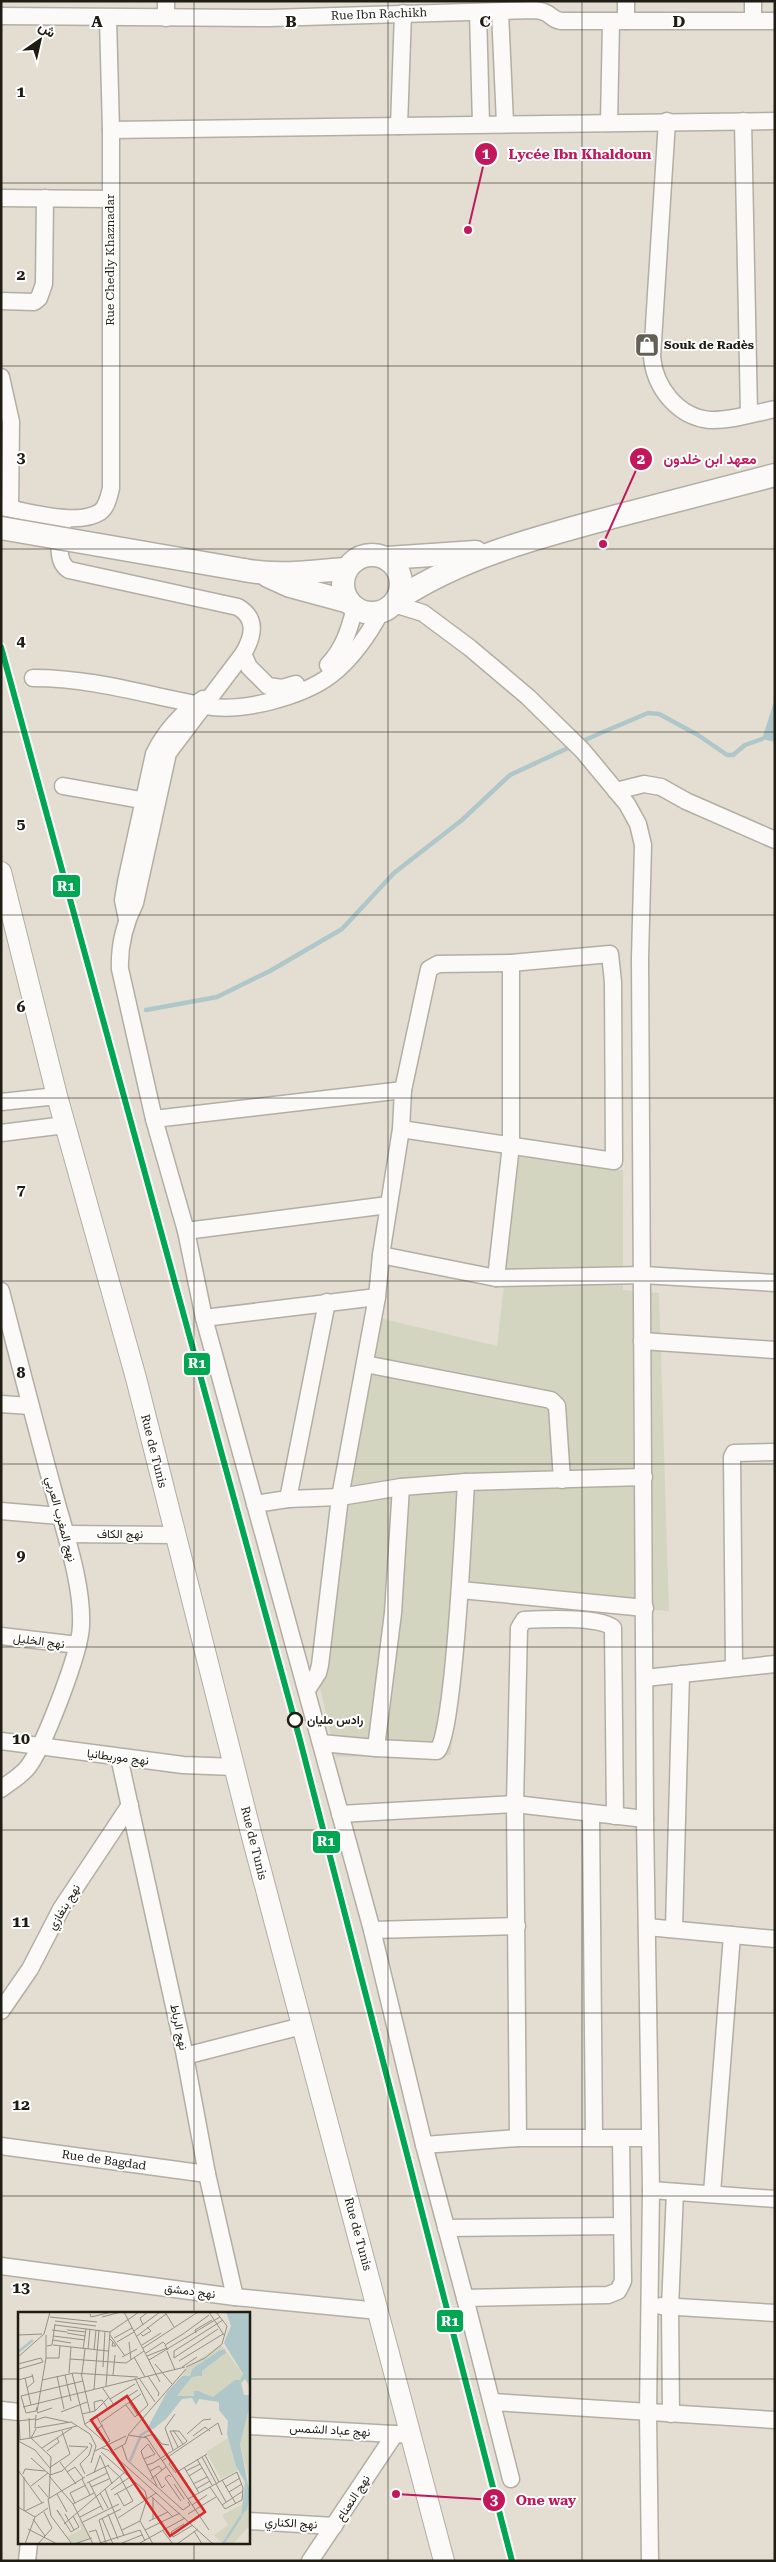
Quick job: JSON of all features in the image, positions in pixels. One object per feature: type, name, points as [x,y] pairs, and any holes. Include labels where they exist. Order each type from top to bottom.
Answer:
[{"type":"main road","points":[[4,514],[253,572],[290,586],[352,605],[369,613],[391,605],[454,568],[499,550],[562,531],[775,475]]},
{"type":"main road","points":[[387,558],[499,550]]},
{"type":"main road","points":[[352,605],[343,586],[346,569],[354,560],[364,555],[376,554],[387,558],[396,566],[401,576],[402,588],[391,605]]},
{"type":"main road","points":[[253,572],[346,569]]},
{"type":"street","points":[[166,1],[166,18]]},
{"type":"street","points":[[609,123],[619,21],[626,1]]},
{"type":"street","points":[[753,1],[753,20]]},
{"type":"street","name":"Rue Ibn Rachikh","points":[[1,16],[166,18],[270,9],[363,8],[403,13],[489,9],[541,10],[549,13],[556,21],[775,21]]},
{"type":"street","points":[[489,9],[505,123]]},
{"type":"street","points":[[481,124],[489,9]]},
{"type":"street","points":[[399,126],[403,13]]},
{"type":"street","name":"Rue Chedly Khaznadar","points":[[64,518],[85,518],[100,512],[108,501],[111,488],[111,130],[108,18]]},
{"type":"street","points":[[667,121],[653,366],[659,384],[670,398],[690,414],[716,420],[775,409]]},
{"type":"street","points":[[743,121],[749,414]]},
{"type":"street","points":[[111,130],[505,123],[775,121]]},
{"type":"street","points":[[1,198],[110,199]]},
{"type":"street","points":[[1,301],[34,302],[42,292],[44,284],[45,198]]},
{"type":"street","points":[[1,377],[11,422],[4,514],[64,518],[60,554],[65,567],[78,573],[195,596],[238,607],[246,612],[252,625],[251,641],[243,654],[205,701],[160,741],[148,773],[150,802],[124,900],[127,919],[120,958],[120,969],[124,997],[154,1119],[186,1230],[204,1318],[372,1930],[424,2145],[493,2402],[511,2479]]},
{"type":"street","points":[[243,654],[249,668],[268,686],[282,688],[305,681],[325,668],[338,654],[348,636],[352,605]]},
{"type":"street","points":[[33,678],[94,682],[205,701],[257,704],[289,695],[332,675],[350,656],[391,605],[423,613],[470,648],[566,733],[616,791],[638,824],[643,845],[640,958],[645,1819],[651,2190],[648,2306],[650,2561]]},
{"type":"street","points":[[616,791],[644,784],[661,787],[686,801],[775,840]]},
{"type":"street","points":[[64,786],[150,802]]},
{"type":"street","name":"Rue de Tunis","points":[[1,872],[57,1096],[136,1378],[174,1535],[302,2026],[379,2311],[403,2434],[444,2561]]},
{"type":"street","points":[[307,1690],[318,1673],[320,1665],[340,1497],[377,1297],[388,1205],[401,1129],[403,1090],[429,969],[432,965],[473,962],[511,963],[608,954],[611,957],[615,1159],[556,1153],[401,1129]]},
{"type":"street","points":[[496,1278],[511,1145],[511,963]]},
{"type":"street","points":[[154,1119],[403,1090]]},
{"type":"street","points":[[1,1102],[57,1096]]},
{"type":"street","points":[[1,1133],[65,1125]]},
{"type":"street","points":[[186,1230],[388,1205]]},
{"type":"street","points":[[381,1255],[496,1278],[643,1275],[775,1283]]},
{"type":"street","name":"نهج المغرب العربي","points":[[1,1291],[30,1406],[66,1534],[76,1578],[81,1626],[78,1645],[41,1746],[26,1769],[1,1789]]},
{"type":"street","points":[[204,1318],[377,1297]]},
{"type":"street","points":[[288,1499],[327,1302]]},
{"type":"street","points":[[642,1341],[775,1350]]},
{"type":"street","points":[[365,1364],[551,1400],[557,1406],[562,1480]]},
{"type":"street","points":[[1,1404],[30,1406]]},
{"type":"street","points":[[734,1667],[732,1457],[734,1453],[740,1451],[775,1452]]},
{"type":"street","points":[[255,1504],[288,1499],[340,1497],[401,1487],[466,1482],[644,1477]]},
{"type":"street","points":[[322,1743],[376,1748],[440,1750],[450,1689],[461,1590],[466,1482]]},
{"type":"street","points":[[376,1748],[393,1613],[401,1487]]},
{"type":"street","points":[[1,1511],[60,1516]]},
{"type":"street","name":"نهج الكاف","points":[[66,1534],[174,1535]]},
{"type":"street","points":[[461,1590],[645,1608]]},
{"type":"street","points":[[518,2138],[515,1804],[521,1623],[524,1620],[563,1618],[606,1623],[612,1628],[615,1816]]},
{"type":"street","name":"نهج الخليل","points":[[1,1636],[78,1645]]},
{"type":"street","points":[[645,1678],[775,1664]]},
{"type":"street","points":[[674,1928],[681,1674]]},
{"type":"street","name":"نهج موريطانيا","points":[[1,1741],[183,1765],[236,1767]]},
{"type":"street","name":"نهج الرباط","points":[[119,1757],[185,2056],[207,2174],[236,2297]]},
{"type":"street","points":[[340,1814],[515,1804],[645,1819]]},
{"type":"street","name":"نهج بنغازي","points":[[1,2011],[30,1969],[61,1908],[130,1805]]},
{"type":"street","points":[[591,1814],[594,2137]]},
{"type":"street","points":[[372,1930],[517,1926]]},
{"type":"street","points":[[647,1927],[674,1928],[775,1939]]},
{"type":"street","points":[[712,2193],[732,1935]]},
{"type":"street","points":[[185,2056],[302,2026]]},
{"type":"street","points":[[424,2145],[518,2138],[649,2138]]},
{"type":"street","points":[[465,2298],[614,2294],[618,2291],[622,2281],[621,2139]]},
{"type":"street","name":"Rue de Bagdad","points":[[1,2146],[207,2174]]},
{"type":"street","points":[[651,2190],[775,2199]]},
{"type":"street","points":[[671,2414],[670,2307],[675,2192]]},
{"type":"street","points":[[446,2228],[622,2226]]},
{"type":"street","name":"نهج دمشق","points":[[1,2266],[236,2297],[379,2311]]},
{"type":"street","points":[[648,2306],[775,2313]]},
{"type":"street","points":[[493,2402],[775,2420]]},
{"type":"street","points":[[1,2410],[18,2412]]},
{"type":"street","name":"نهج عباد الشمس","points":[[250,2426],[403,2434]]},
{"type":"street","name":"نهج النعناع","points":[[310,2561],[403,2434]]},
{"type":"street","name":"نهج الكناري","points":[[250,2521],[334,2526]]},
{"type":"street","points":[[28,2561],[29,2544]]},
{"type":"green space","points":[[519,1155],[623,1170],[623,1290],[659,1293],[669,1611],[462,1598],[451,1755],[336,1757],[316,1670],[375,1317],[497,1346]]},
{"type":"water","points":[[775,699],[775,742],[762,739]]},
{"type":"waterway","points":[[146,1010],[217,997],[270,971],[342,929],[394,873],[462,820],[510,775],[596,735],[648,713],[659,714],[698,735],[727,755],[733,755],[745,745],[762,739]]},
{"type":"transit line","name":"R1","points":[[1,647],[300,1740],[512,2561]]},
{"type":"place","name":"Lycée Ibn Khaldoun","points":[[468,230]]},
{"type":"place","name":"Souk de Radès","points":[[647,345]]},
{"type":"place","name":"معهد ابن خلدون","points":[[603,544]]},
{"type":"place","name":"رادس مليان","points":[[295,1720]]},
{"type":"place","name":"One way","points":[[396,2494]]}]
